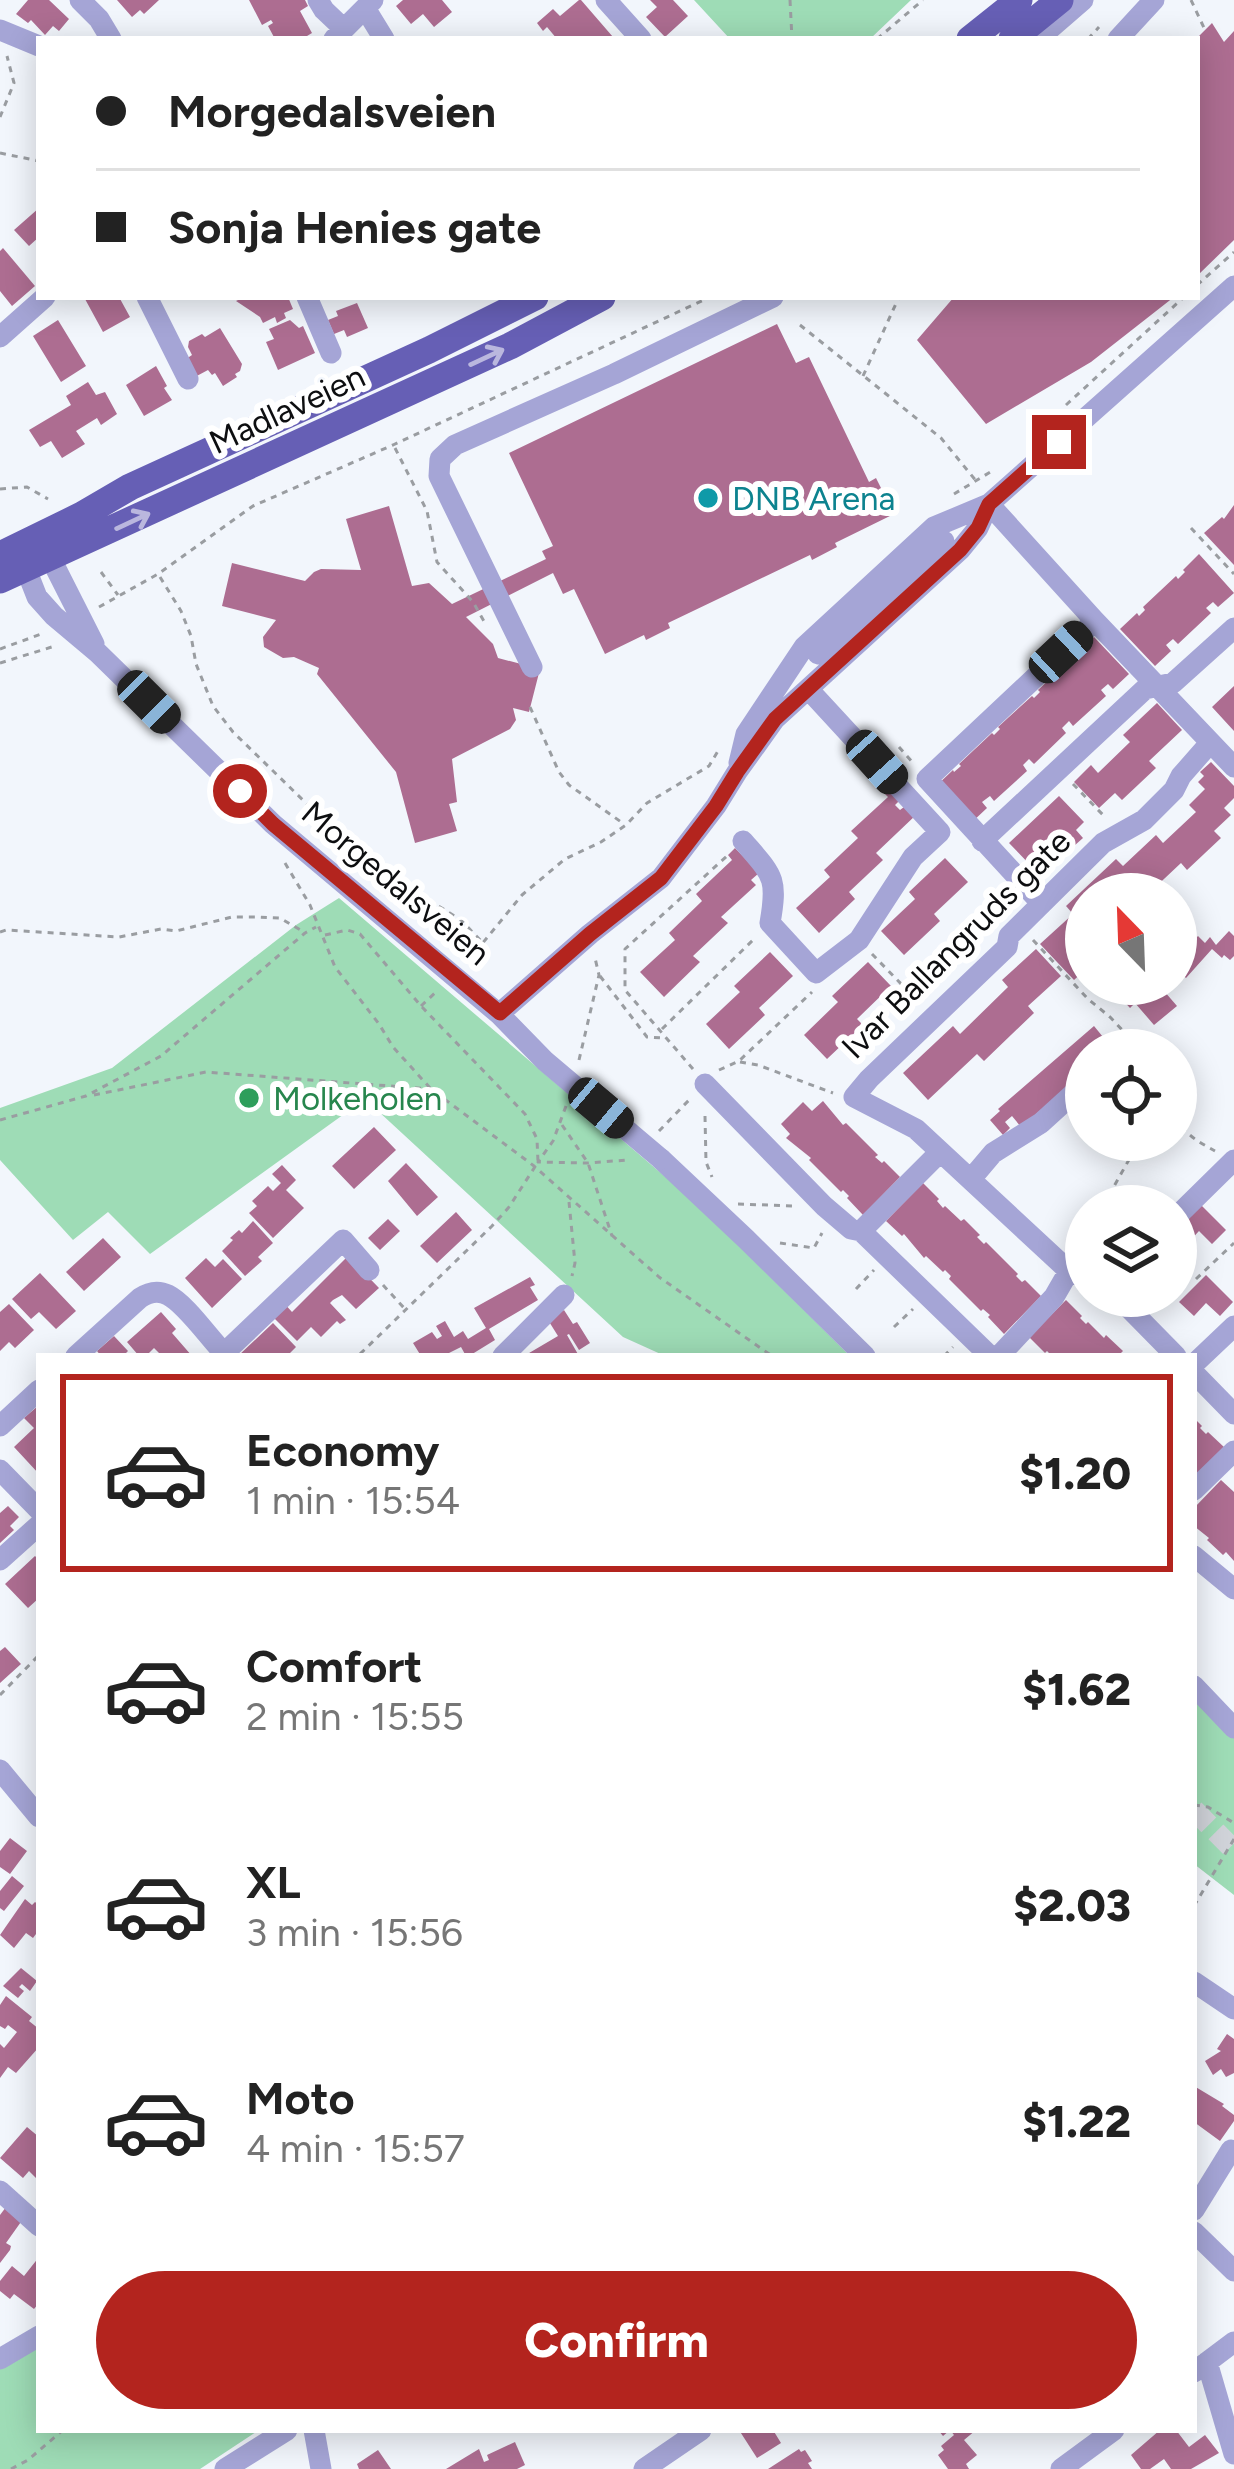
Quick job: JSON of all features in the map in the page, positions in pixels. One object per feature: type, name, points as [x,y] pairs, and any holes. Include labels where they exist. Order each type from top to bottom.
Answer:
[{"type":"main road","points":[[976,36],[1060,0]]},
{"type":"main road","name":"Madlaveien","points":[[21,558],[39,518],[130,487],[529,300]]},
{"type":"main road","name":"Madlaveien","points":[[0,555],[21,558],[510,346],[596,300]]},
{"type":"street","points":[[80,0],[109,36]]},
{"type":"street","points":[[318,0],[339,34],[369,4],[384,36]]},
{"type":"street","points":[[606,0],[637,36]]},
{"type":"street","points":[[1015,16],[1083,0]]},
{"type":"street","points":[[1121,36],[1154,0]]},
{"type":"street","points":[[0,30],[36,45]]},
{"type":"street","points":[[737,772],[746,734],[805,647],[934,527],[989,504],[1234,286]]},
{"type":"street","points":[[0,337],[42,300]]},
{"type":"street","points":[[148,300],[188,379]]},
{"type":"street","points":[[308,300],[331,353]]},
{"type":"street","points":[[532,667],[439,476],[440,459],[455,445],[767,300]]},
{"type":"street","points":[[989,504],[1234,767]]},
{"type":"street","points":[[775,719],[960,550],[989,504]]},
{"type":"street","points":[[500,1013],[661,878],[716,806],[809,662],[944,541]]},
{"type":"street","name":"Morgedalsveien","points":[[21,558],[38,597],[55,616],[98,652],[273,824],[500,1013],[545,1061],[661,1160],[862,1353]]},
{"type":"street","points":[[817,683],[836,647],[858,620]]},
{"type":"street","points":[[1041,903],[927,779],[1095,621]]},
{"type":"street","points":[[982,841],[1145,689],[1173,682],[1234,628]]},
{"type":"street","points":[[743,841],[776,887],[770,923],[816,973],[859,940],[913,857],[940,832],[877,762],[817,683]]},
{"type":"street","name":"Ivar Ballangruds gate","points":[[854,1097],[1007,947],[1009,935],[1103,843],[1144,820],[1210,742]]},
{"type":"street","points":[[705,1084],[824,1206],[851,1229],[861,1231],[991,1353]]},
{"type":"street","points":[[854,1097],[916,1130],[1065,1264]]},
{"type":"street","points":[[971,1179],[993,1153],[1065,1102]]},
{"type":"street","points":[[861,1231],[940,1153]]},
{"type":"street","points":[[1197,1196],[1233,1161]]},
{"type":"street","points":[[224,1353],[343,1240],[369,1270]]},
{"type":"street","points":[[997,1353],[1065,1287]]},
{"type":"street","points":[[79,1353],[140,1298],[157,1292],[181,1306],[220,1353]]},
{"type":"street","points":[[506,1353],[564,1295]]},
{"type":"street","points":[[1138,1317],[1173,1353]]},
{"type":"street","points":[[1197,1366],[1234,1326]]},
{"type":"street","points":[[1197,1372],[1234,1414]]},
{"type":"street","points":[[0,1426],[36,1393]]},
{"type":"street","points":[[1197,1487],[1234,1451]]},
{"type":"street","points":[[0,1470],[36,1507]]},
{"type":"street","points":[[0,1561],[36,1528]]},
{"type":"street","points":[[1197,1558],[1234,1589]]},
{"type":"street","points":[[1197,1689],[1234,1728]]},
{"type":"street","points":[[0,1770],[36,1813]]},
{"type":"street","points":[[1197,1984],[1234,2009]]},
{"type":"street","points":[[1197,2205],[1231,2150]]},
{"type":"street","points":[[0,2191],[36,2224]]},
{"type":"street","points":[[1197,2235],[1234,2272]]},
{"type":"street","points":[[0,2359],[36,2338]]},
{"type":"street","points":[[1234,2342],[1201,2367],[1234,2454]]},
{"type":"street","points":[[225,2469],[282,2433]]},
{"type":"street","points":[[315,2433],[321,2469]]},
{"type":"street","points":[[644,2469],[697,2433]]},
{"type":"street","points":[[1061,2469],[1110,2433]]},
{"type":"path","points":[[790,0],[792,36]]},
{"type":"path","points":[[881,36],[923,0]]},
{"type":"path","points":[[1191,0],[1205,30]]},
{"type":"path","points":[[0,30],[14,83],[0,117]]},
{"type":"path","points":[[0,153],[36,160]]},
{"type":"path","points":[[1200,283],[1234,251]]},
{"type":"path","points":[[97,608],[158,574],[253,506],[703,300]]},
{"type":"path","points":[[863,376],[897,300]]},
{"type":"path","points":[[1057,414],[1181,300]]},
{"type":"path","points":[[800,326],[941,438],[989,504]]},
{"type":"path","points":[[393,445],[427,511],[437,562],[484,621]]},
{"type":"path","points":[[952,495],[996,469]]},
{"type":"path","points":[[0,489],[27,487],[48,500]]},
{"type":"path","points":[[1191,528],[1234,574]]},
{"type":"path","points":[[101,572],[119,596]]},
{"type":"path","points":[[158,574],[181,610],[213,706],[233,732],[344,840],[461,920],[483,943]]},
{"type":"path","points":[[0,649],[52,631]]},
{"type":"path","points":[[0,663],[55,646],[66,650]]},
{"type":"path","points":[[530,707],[569,785],[626,825]]},
{"type":"path","points":[[1059,770],[1120,834]]},
{"type":"path","points":[[457,973],[522,895],[565,859],[602,842],[640,810]]},
{"type":"path","points":[[273,824],[272,842],[310,904],[335,967],[393,1047],[431,1089],[536,1164],[569,1200],[659,1277],[768,1353]]},
{"type":"path","points":[[714,1180],[706,1162],[705,1084],[625,990],[625,949],[743,841]]},
{"type":"path","points":[[0,932],[119,938],[232,917],[257,917],[280,918],[305,933]]},
{"type":"path","points":[[660,1031],[770,923]]},
{"type":"path","points":[[1019,925],[1122,1029]]},
{"type":"path","points":[[86,1096],[161,1056],[318,926]]},
{"type":"path","points":[[321,936],[347,930],[360,934],[421,1006],[525,1114],[537,1139],[536,1164]]},
{"type":"path","points":[[578,1067],[598,975],[590,934]]},
{"type":"path","points":[[859,940],[908,991]]},
{"type":"path","points":[[705,1084],[718,1070],[739,1061],[814,991],[816,973]]},
{"type":"path","points":[[598,975],[647,1036],[667,1039]]},
{"type":"path","points":[[421,1006],[437,991]]},
{"type":"path","points":[[739,1061],[824,1092],[854,1097]]},
{"type":"path","points":[[0,1120],[86,1096],[206,1072],[431,1089]]},
{"type":"path","points":[[361,1353],[509,1207],[548,1149],[566,1105]]},
{"type":"path","points":[[561,1124],[588,1163],[613,1237]]},
{"type":"path","points":[[1197,1140],[1233,1161]]},
{"type":"path","points":[[536,1164],[588,1163]]},
{"type":"path","points":[[564,1295],[575,1263],[569,1200]]},
{"type":"path","points":[[743,1204],[824,1206],[824,1229],[814,1248]]},
{"type":"path","points":[[1197,1278],[1234,1244]]},
{"type":"path","points":[[369,1270],[406,1310]]},
{"type":"path","points":[[0,1695],[36,1658]]},
{"type":"path","points":[[1197,1805],[1234,1822]]},
{"type":"path","points":[[1197,1901],[1234,1839]]},
{"type":"path","points":[[1197,1894],[1202,1893]]},
{"type":"path","points":[[11,2469],[60,2433]]},
{"type":"green space","points":[[694,0],[911,0],[873,36],[727,36]]},
{"type":"green space","points":[[339,898],[696,1203],[847,1353],[658,1353],[623,1337],[365,1099],[150,1254],[108,1212],[73,1240],[0,1160],[0,1108],[112,1068],[296,925]]},
{"type":"green space","points":[[1197,1700],[1234,1737],[1234,1895],[1197,1866]]},
{"type":"green space","points":[[36,2348],[36,2433],[254,2433],[200,2469],[0,2469],[0,2369]]},
{"type":"building","points":[[28,0],[49,0],[69,19],[59,31],[53,26],[45,35],[31,20],[28,23],[16,14]]},
{"type":"building","points":[[117,0],[159,0],[144,14],[140,10],[132,17]]},
{"type":"building","points":[[249,0],[305,0],[308,6],[300,11],[312,33],[273,36],[268,26],[271,20],[262,25]]},
{"type":"building","points":[[403,0],[442,0],[452,12],[434,27],[423,14],[411,24],[396,6]]},
{"type":"building","points":[[581,0],[612,36],[554,36],[537,23],[553,9],[560,16]]},
{"type":"building","points":[[650,0],[673,0],[688,16],[664,36],[646,17],[657,7]]},
{"type":"building","points":[[1212,23],[1224,42],[1234,31],[1234,240],[1200,273],[1200,36]]},
{"type":"building","points":[[36,211],[36,240],[29,246],[14,230]]},
{"type":"building","points":[[3,248],[35,286],[12,306],[0,291]]},
{"type":"building","points":[[86,300],[121,300],[130,317],[103,332]]},
{"type":"building","points":[[289,300],[293,309],[277,323],[275,317],[263,323],[236,301]]},
{"type":"building","points":[[951,300],[1170,300],[1091,362],[986,424],[917,340]]},
{"type":"building","points":[[357,303],[368,328],[347,337],[344,330],[334,334],[328,320],[338,316],[336,311]]},
{"type":"building","points":[[58,320],[86,366],[61,382],[33,336]]},
{"type":"building","points":[[290,320],[303,326],[315,353],[278,370],[266,342],[274,339],[269,329]]},
{"type":"building","name":"DNB Arena","points":[[777,324],[796,363],[809,357],[869,482],[876,478],[894,514],[812,560],[810,555],[668,623],[670,628],[646,640],[644,635],[605,654],[574,589],[563,594],[553,573],[466,617],[493,644],[498,658],[540,669],[529,712],[513,708],[516,720],[510,729],[452,759],[457,802],[449,804],[457,831],[415,843],[396,772],[317,674],[319,668],[264,647],[263,637],[276,620],[222,606],[232,563],[305,581],[321,569],[361,570],[346,519],[389,506],[412,586],[429,583],[452,604],[546,559],[542,551],[553,546],[509,453]]},
{"type":"building","points":[[220,328],[242,364],[237,377],[223,386],[208,370],[193,378],[183,361],[192,355],[189,341]]},
{"type":"building","points":[[156,366],[172,400],[144,416],[126,385]]},
{"type":"building","points":[[88,382],[96,395],[105,392],[117,414],[101,425],[97,418],[76,431],[85,444],[62,458],[51,441],[40,447],[29,430],[71,405],[66,396]]},
{"type":"building","points":[[1234,505],[1234,565],[1204,533]]},
{"type":"building","points":[[1199,554],[1234,593],[1218,607],[1213,602],[1206,608],[1211,613],[1178,644],[1173,639],[1166,645],[1171,651],[1155,666],[1120,629],[1137,613],[1139,616],[1176,576],[1178,579]]},
{"type":"building","points":[[1094,637],[1129,674],[1113,689],[1108,684],[1101,690],[1106,696],[1073,726],[1069,721],[1062,728],[1066,733],[1034,764],[1029,759],[1023,765],[1027,771],[994,801],[990,796],[982,802],[987,808],[971,823],[936,786]]},
{"type":"building","points":[[1234,686],[1234,731],[1212,707]]},
{"type":"building","points":[[1157,703],[1182,730],[1149,761],[1156,768],[1122,800],[1115,793],[1099,808],[1074,782],[1091,765],[1098,773],[1130,742],[1123,735]]},
{"type":"building","points":[[1211,762],[1234,786],[1234,798],[1224,808],[1231,815],[1214,831],[1221,838],[1187,870],[1181,863],[1170,873],[1101,873],[1116,859],[1123,866],[1156,835],[1163,843],[1196,812],[1189,805],[1205,789],[1198,782],[1204,776],[1200,772]]},
{"type":"building","points":[[892,788],[902,798],[895,805],[900,810],[908,804],[917,814],[876,853],[883,860],[849,892],[855,899],[819,933],[796,908],[830,877],[824,870],[858,838],[851,831]]},
{"type":"building","points":[[1059,796],[1084,822],[1076,830],[1083,838],[1074,846],[1066,838],[1034,869],[1009,843]]},
{"type":"building","points":[[735,848],[759,873],[751,880],[756,885],[721,917],[728,923],[693,956],[700,962],[664,997],[640,972],[675,940],[669,933],[702,901],[696,894],[732,860],[728,855]]},
{"type":"building","points":[[945,858],[968,882],[934,914],[940,921],[904,955],[881,931],[915,899],[909,892]]},
{"type":"building","points":[[1065,921],[1065,970],[1040,944]]},
{"type":"building","points":[[1229,931],[1234,936],[1234,956],[1222,958],[1212,949],[1197,966],[1197,937],[1205,943],[1210,937],[1216,945]]},
{"type":"building","points":[[1036,949],[1061,976],[1028,1006],[1034,1013],[984,1061],[977,1054],[928,1100],[903,1073],[953,1026],[960,1034],[1008,987],[1002,980]]},
{"type":"building","points":[[770,952],[793,976],[759,1008],[765,1015],[729,1049],[706,1024],[740,992],[734,986]]},
{"type":"building","points":[[868,962],[891,986],[857,1019],[863,1025],[827,1059],[804,1035],[838,1002],[832,996]]},
{"type":"building","points":[[1137,1005],[1176,1005],[1177,1006],[1154,1025]]},
{"type":"building","points":[[1065,1051],[1065,1089],[1021,1127],[1012,1116],[1005,1122],[1010,1128],[1003,1135],[990,1120]]},
{"type":"building","points":[[823,1101],[900,1177],[863,1215],[786,1138],[790,1134],[781,1124],[803,1102],[812,1111]]},
{"type":"building","points":[[374,1127],[396,1150],[354,1189],[332,1166]]},
{"type":"building","points":[[406,1163],[438,1197],[417,1216],[388,1181]]},
{"type":"building","points":[[282,1165],[296,1180],[286,1190],[304,1208],[273,1238],[249,1213],[257,1206],[252,1201],[268,1186],[273,1191],[281,1183],[272,1174]]},
{"type":"building","points":[[923,1183],[943,1208],[964,1219],[1041,1296],[1004,1334],[945,1270],[924,1258],[886,1221]]},
{"type":"building","points":[[1197,1205],[1226,1230],[1212,1244],[1197,1233]]},
{"type":"building","points":[[456,1212],[472,1230],[437,1263],[420,1246]]},
{"type":"building","points":[[388,1219],[400,1231],[380,1250],[368,1238]]},
{"type":"building","points":[[253,1221],[273,1243],[245,1276],[222,1251],[233,1240],[230,1238]]},
{"type":"building","points":[[103,1238],[121,1257],[84,1291],[66,1272]]},
{"type":"building","points":[[348,1256],[379,1288],[356,1309],[342,1295],[333,1300],[330,1303],[346,1320],[337,1321],[321,1337],[311,1327],[297,1341],[270,1314],[283,1302],[292,1312]]},
{"type":"building","points":[[206,1258],[215,1267],[223,1259],[242,1279],[212,1308],[185,1278]]},
{"type":"building","points":[[40,1273],[76,1311],[56,1329],[39,1312],[31,1319],[12,1299]]},
{"type":"building","points":[[1206,1275],[1233,1302],[1220,1316],[1206,1303],[1197,1313],[1197,1284]]},
{"type":"building","points":[[530,1277],[535,1285],[530,1287],[538,1300],[489,1329],[495,1340],[474,1353],[464,1353],[461,1347],[449,1353],[419,1353],[413,1343],[432,1332],[437,1339],[442,1336],[436,1326],[445,1321],[454,1337],[463,1331],[468,1339],[486,1328],[474,1308]]},
{"type":"building","points":[[1065,1301],[1065,1317],[1081,1317],[1123,1351],[1047,1351],[1029,1337]]},
{"type":"building","points":[[9,1304],[34,1330],[15,1348],[9,1342],[0,1351],[0,1312]]},
{"type":"building","points":[[564,1310],[590,1343],[579,1350],[569,1334],[577,1353],[529,1353],[558,1336],[548,1320]]},
{"type":"building","points":[[161,1312],[189,1353],[159,1353],[154,1348],[136,1353],[127,1342]]},
{"type":"building","points":[[273,1323],[296,1347],[290,1353],[241,1353]]},
{"type":"building","points":[[114,1336],[128,1351],[99,1353]]},
{"type":"building","points":[[36,1408],[36,1471],[14,1447],[34,1428],[24,1418]]},
{"type":"building","points":[[1197,1421],[1225,1448],[1197,1477]]},
{"type":"building","points":[[1221,1480],[1234,1492],[1234,1561],[1197,1528],[1197,1505]]},
{"type":"building","points":[[8,1506],[19,1517],[10,1526],[14,1530],[0,1543],[0,1513]]},
{"type":"building","points":[[36,1557],[36,1601],[28,1608],[5,1584]]},
{"type":"building","points":[[5,1647],[21,1664],[0,1683],[0,1651]]},
{"type":"building","points":[[10,1838],[27,1851],[10,1874],[0,1867],[0,1851]]},
{"type":"building","points":[[12,1876],[24,1886],[4,1911],[0,1891]]},
{"type":"building","points":[[25,1899],[36,1903],[33,1938],[26,1933],[14,1948],[0,1935]]},
{"type":"building","points":[[21,1968],[36,1980],[30,1991],[22,1984],[19,1987],[24,1991],[18,1998],[3,1986]]},
{"type":"building","points":[[6,1996],[32,2017],[36,2050],[16,2073],[8,2067],[0,2078],[0,2044],[4,2048],[17,2032],[8,2025],[0,2026],[0,2005]]},
{"type":"building","points":[[1227,2034],[1234,2039],[1234,2073],[1226,2077],[1221,2069],[1213,2075],[1205,2061],[1221,2051],[1217,2049]]},
{"type":"building","points":[[1197,2088],[1234,2115],[1220,2141],[1197,2124]]},
{"type":"building","points":[[27,2127],[36,2134],[36,2178],[29,2171],[23,2178],[0,2158]]},
{"type":"building","points":[[6,2207],[23,2219],[6,2243],[10,2250],[0,2263],[0,2215]]},
{"type":"building","points":[[36,2261],[34,2309],[14,2294],[10,2299],[0,2291],[0,2281],[12,2266],[24,2276]]},
{"type":"building","points":[[741,2433],[775,2433],[781,2443],[757,2458]]},
{"type":"building","points":[[972,2433],[964,2440],[977,2455],[966,2464],[969,2469],[948,2469],[938,2455],[954,2435]]},
{"type":"building","points":[[1157,2433],[1178,2433],[1189,2447],[1205,2435],[1219,2453],[1191,2469],[1171,2469],[1164,2459],[1141,2469],[1131,2455]]},
{"type":"building","points":[[515,2442],[525,2465],[517,2469],[446,2469],[479,2449],[484,2462],[489,2460],[487,2455]]},
{"type":"building","points":[[799,2449],[805,2450],[812,2469],[768,2469]]},
{"type":"building","points":[[378,2450],[391,2469],[359,2469],[357,2464]]},
{"type":"tunnel","points":[[1197,1813],[1234,1850]]},
{"type":"place","name":"DNB Arena","points":[[708,498]]},
{"type":"place","name":"Molkeholen","points":[[249,1098]]},
{"type":"route","points":[[240,791],[273,824],[500,1013],[661,878],[775,719],[960,550],[989,504],[1059,442]]}]
